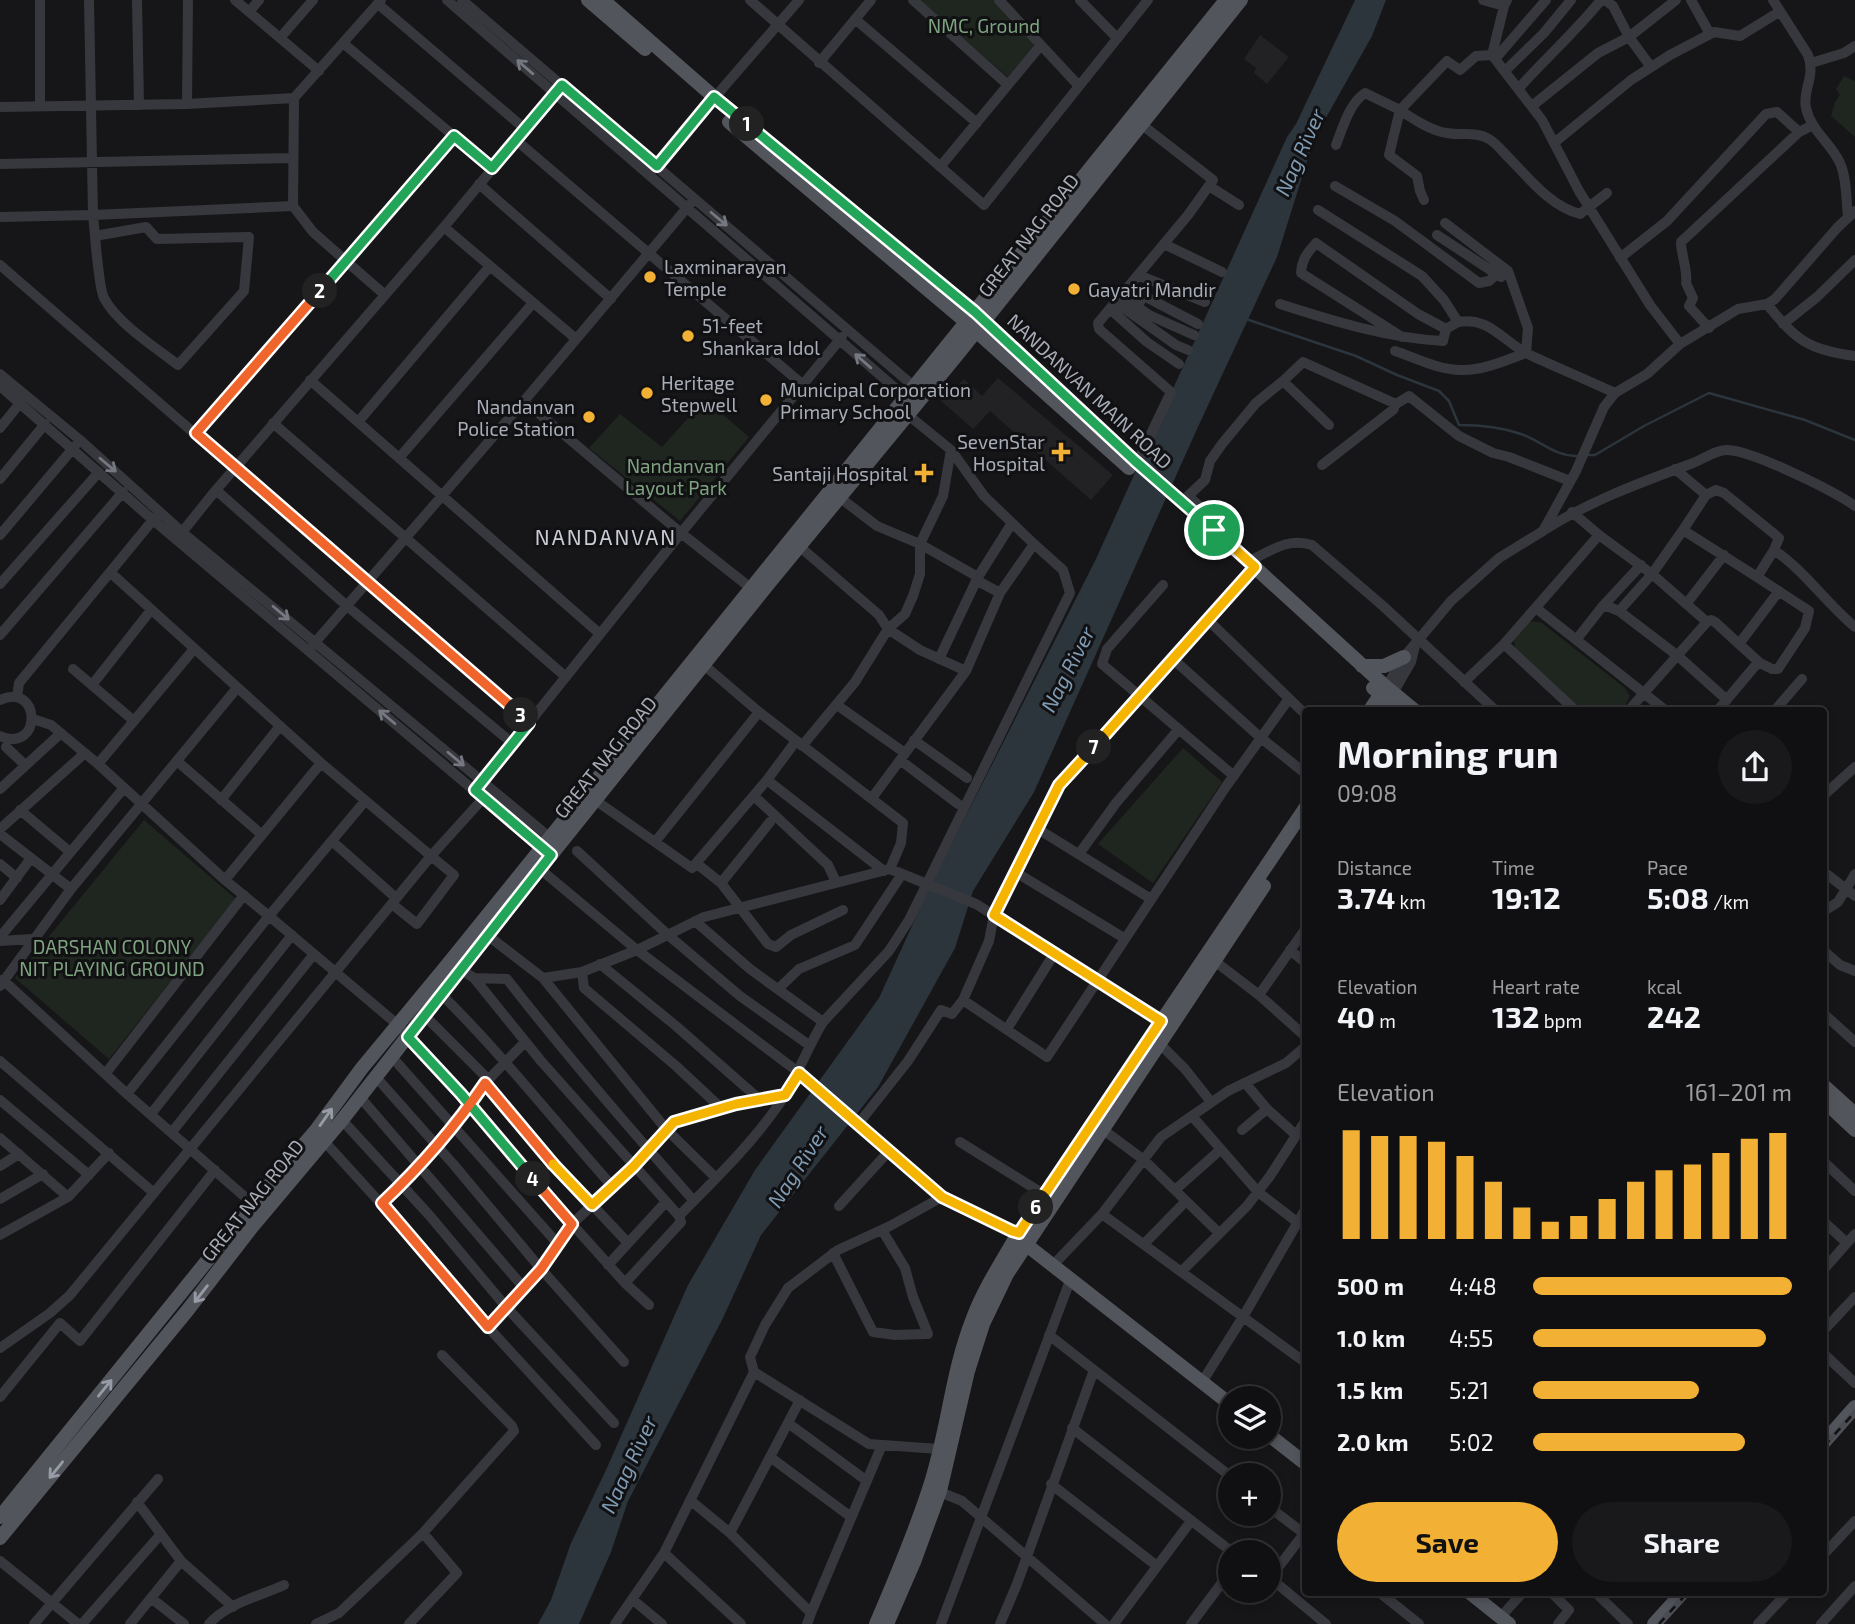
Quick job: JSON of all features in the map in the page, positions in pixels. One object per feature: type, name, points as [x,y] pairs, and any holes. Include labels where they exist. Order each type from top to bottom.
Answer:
[{"type":"main road","points":[[587,0],[711,100]]},
{"type":"main road","name":"NANDANVAN MAIN ROAD","points":[[603,0],[711,100],[949,298],[1173,500],[1214,530],[1251,567],[1363,666],[1388,699],[1407,707]]},
{"type":"main road","name":"GREAT NAG ROAD","points":[[0,1538],[187,1311],[258,1208],[362,1068],[551,846],[996,295],[1226,0]]},
{"type":"main road","name":"GREAT NAG ROAD","points":[[996,295],[1141,124],[1241,0]]},
{"type":"main road","points":[[996,295],[1003,346],[952,350],[949,298],[996,295]]},
{"type":"main road","name":"GREAT NAG ROAD","points":[[0,1517],[258,1208],[342,1120],[540,869],[551,846],[596,800],[704,665],[756,592],[799,546],[839,497],[910,400]]},
{"type":"main road","points":[[1173,500],[1251,567],[1388,699]]},
{"type":"main road","points":[[1363,666],[1384,666],[1404,657]]},
{"type":"main road","points":[[876,1624],[935,1490],[939,1449],[958,1368],[972,1319],[991,1280],[1210,958],[1302,813]]},
{"type":"main road","points":[[1210,958],[1302,829]]},
{"type":"main road","points":[[1827,1089],[1855,1114]]},
{"type":"main road","points":[[1827,1104],[1855,1130]]},
{"type":"main road","points":[[887,1624],[914,1562],[983,1324],[1007,1274],[1020,1237],[1045,1195],[1098,1126]]},
{"type":"main road","points":[[1020,1237],[1057,1261],[1218,1392]]},
{"type":"main road","points":[[1020,1237],[1218,1388]]},
{"type":"main road","points":[[1827,1439],[1855,1407]]},
{"type":"main road","points":[[1827,1448],[1855,1418]]},
{"type":"main road","points":[[1281,1435],[1302,1452]]},
{"type":"main road","points":[[1281,1444],[1302,1461]]},
{"type":"main road","points":[[1475,1596],[1521,1624]]},
{"type":"main road","points":[[1486,1596],[1507,1617]]},
{"type":"main road","points":[[1654,1624],[1679,1596]]},
{"type":"main road","points":[[1664,1624],[1689,1596]]},
{"type":"street","points":[[40,0],[40,106]]},
{"type":"street","points":[[89,0],[93,215],[95,236],[103,297],[124,322],[177,365],[244,291],[249,237],[157,239],[146,227],[95,236]]},
{"type":"street","points":[[137,0],[139,105]]},
{"type":"street","points":[[187,104],[188,0]]},
{"type":"street","points":[[235,0],[319,71]]},
{"type":"street","points":[[249,12],[259,0]]},
{"type":"street","points":[[280,38],[313,0]]},
{"type":"street","points":[[447,0],[657,166],[848,329],[910,400],[985,496],[1063,570],[1070,593],[908,920],[889,951],[823,1022],[809,1045],[799,1073],[755,1137],[679,1216]]},
{"type":"street","points":[[462,0],[648,175],[910,400]]},
{"type":"street","points":[[750,0],[984,205],[1148,0]]},
{"type":"street","points":[[648,175],[799,0]]},
{"type":"street","points":[[819,63],[871,0]]},
{"type":"street","points":[[913,0],[1009,85]]},
{"type":"street","points":[[999,0],[1079,86]]},
{"type":"street","points":[[1080,0],[1117,38]]},
{"type":"street","points":[[1483,0],[1506,3],[1494,57]]},
{"type":"street","points":[[1494,57],[1546,0]]},
{"type":"street","points":[[1505,71],[1544,33],[1571,0]]},
{"type":"street","points":[[1532,106],[1598,53],[1629,37],[1676,0]]},
{"type":"street","points":[[1691,0],[1710,34]]},
{"type":"street","points":[[1543,531],[1576,471],[1604,407],[1615,393],[1647,374],[1680,344],[1738,309],[1767,304],[1775,299],[1852,214],[1840,163],[1813,125],[1806,107],[1811,63],[1773,0]]},
{"type":"street","points":[[385,295],[313,232],[293,206],[294,98],[379,2],[526,129]]},
{"type":"street","points":[[1519,88],[1547,56],[1610,2],[1629,37],[1651,67]]},
{"type":"street","points":[[1554,143],[1631,80],[1651,67],[1714,32],[1740,36],[1780,12]]},
{"type":"street","points":[[855,19],[977,122]]},
{"type":"street","points":[[343,43],[492,168]]},
{"type":"street","points":[[940,167],[1041,45]]},
{"type":"street","points":[[1811,63],[1844,53],[1855,46]]},
{"type":"street","points":[[1424,200],[1417,176],[1389,155],[1399,110],[1447,61],[1460,70],[1476,56],[1494,57],[1532,106],[1620,258],[1680,344]]},
{"type":"street","points":[[179,535],[559,90]]},
{"type":"street","points":[[1336,145],[1349,112],[1357,98],[1365,93],[1420,124],[1443,133],[1476,133],[1491,139],[1548,196],[1572,212],[1580,214],[1607,193]]},
{"type":"street","points":[[0,107],[187,104],[294,98]]},
{"type":"street","points":[[1620,258],[1667,221],[1766,114],[1777,111],[1799,132]]},
{"type":"street","points":[[1133,464],[1171,392],[1099,329],[1098,323],[1213,180],[1141,124]]},
{"type":"street","points":[[1709,328],[1689,306],[1693,298],[1686,283],[1681,242],[1799,132],[1813,125]]},
{"type":"street","points":[[196,433],[454,136]]},
{"type":"street","points":[[516,140],[802,384]]},
{"type":"street","points":[[0,164],[293,158]]},
{"type":"street","points":[[479,184],[611,299]]},
{"type":"street","points":[[1209,186],[1240,205]]},
{"type":"street","points":[[1335,186],[1395,221],[1479,284],[1489,281],[1497,274]]},
{"type":"street","points":[[311,646],[695,199]]},
{"type":"street","points":[[0,217],[293,206]]},
{"type":"street","points":[[1318,210],[1422,275],[1444,300],[1458,322]]},
{"type":"street","points":[[1445,223],[1508,271],[1528,328],[1526,353]]},
{"type":"street","points":[[444,227],[575,338]]},
{"type":"street","points":[[1437,235],[1512,284]]},
{"type":"street","points":[[1402,337],[1301,273],[1306,254],[1317,243],[1418,314],[1446,329]]},
{"type":"street","points":[[1164,244],[1222,272]]},
{"type":"street","points":[[1783,324],[1855,260]]},
{"type":"street","points":[[0,265],[529,723]]},
{"type":"street","points":[[358,422],[490,266]]},
{"type":"street","points":[[1138,275],[1205,302]]},
{"type":"street","points":[[1138,306],[1144,296],[1198,324]]},
{"type":"street","points":[[1116,302],[1138,306],[1149,315],[1194,335]]},
{"type":"street","points":[[1116,302],[1142,322],[1188,350]]},
{"type":"street","points":[[1116,302],[1147,342],[1179,364]]},
{"type":"street","points":[[399,458],[533,303]]},
{"type":"street","points":[[1280,304],[1328,320],[1402,337],[1443,341],[1446,329],[1458,322],[1479,322],[1494,328],[1526,353],[1615,393]]},
{"type":"street","points":[[1767,304],[1783,324],[1806,344],[1837,354],[1855,356]]},
{"type":"street","points":[[0,1348],[70,1295],[191,1150],[431,856],[487,784],[512,743],[848,329]]},
{"type":"street","points":[[1395,351],[1436,366],[1462,371],[1488,366],[1526,353]]},
{"type":"street","points":[[1214,530],[1205,511],[1188,496],[1205,480],[1210,461],[1256,403],[1303,362],[1396,404],[1409,396],[1459,436],[1493,453],[1570,481]]},
{"type":"street","points":[[0,378],[73,450],[311,646],[479,794],[551,846]]},
{"type":"street","points":[[310,380],[600,634]]},
{"type":"street","points":[[1283,381],[1329,425]]},
{"type":"street","points":[[524,401],[681,533],[756,592]]},
{"type":"street","points":[[0,428],[25,402]]},
{"type":"street","points":[[25,402],[80,440],[156,516]]},
{"type":"street","points":[[1322,465],[1394,409]]},
{"type":"street","points":[[273,423],[566,677]]},
{"type":"street","points":[[0,479],[46,425]]},
{"type":"street","points":[[0,535],[80,440]]},
{"type":"street","points":[[1388,699],[1404,657],[1451,601],[1499,558],[1572,512],[1629,486],[1725,449],[1746,453],[1814,482],[1855,506]]},
{"type":"street","points":[[596,800],[692,868],[799,743],[837,705],[855,682],[888,629],[905,614],[920,575],[920,544],[943,496],[951,450]]},
{"type":"street","points":[[1675,470],[1706,495]]},
{"type":"street","points":[[0,584],[99,472]]},
{"type":"street","points":[[216,490],[347,606],[512,743]]},
{"type":"street","points":[[1619,611],[1652,573],[1706,495],[1716,490],[1724,493],[1779,538],[1757,577]]},
{"type":"street","points":[[0,635],[123,492]]},
{"type":"street","points":[[839,497],[877,526],[920,544],[1000,593]]},
{"type":"street","points":[[1572,512],[1652,573],[1707,622]]},
{"type":"street","points":[[17,697],[19,683],[156,516]]},
{"type":"street","points":[[939,659],[977,578],[1012,523]]},
{"type":"street","points":[[1631,707],[1711,620],[1760,663],[1772,669],[1778,669],[1808,622],[1809,611],[1683,530]]},
{"type":"street","points":[[1464,682],[1504,644],[1599,535]]},
{"type":"street","points":[[857,1122],[908,1061],[941,1010],[952,1014],[964,1000],[989,941],[994,915],[1059,785],[1208,620],[1251,567],[1282,545],[1299,541],[1312,545],[1417,643],[1492,707]]},
{"type":"street","points":[[872,799],[925,724],[940,709],[967,671],[1000,593],[1034,544]]},
{"type":"street","points":[[799,546],[879,615],[888,629],[920,650],[967,671]]},
{"type":"street","points":[[1774,550],[1798,569],[1835,611],[1855,627]]},
{"type":"street","points":[[1686,603],[1724,555]]},
{"type":"street","points":[[1576,640],[1641,565]]},
{"type":"street","points":[[111,573],[321,763],[454,875],[417,924],[332,842]]},
{"type":"street","points":[[1163,585],[1107,649],[1102,664],[1234,776]]},
{"type":"street","points":[[1739,644],[1779,591]]},
{"type":"street","points":[[1602,607],[1619,611],[1678,656],[1727,700]]},
{"type":"street","points":[[1536,608],[1661,707]]},
{"type":"street","points":[[92,685],[151,610]]},
{"type":"street","points":[[1208,620],[1302,711]]},
{"type":"street","points":[[1388,699],[1411,662],[1417,643]]},
{"type":"street","points":[[1504,644],[1572,707]]},
{"type":"street","points":[[311,646],[487,784],[551,846]]},
{"type":"street","points":[[98,764],[194,649]]},
{"type":"street","points":[[1173,659],[1302,771]]},
{"type":"street","points":[[1721,707],[1760,663]]},
{"type":"street","points":[[543,978],[582,971],[637,950],[695,921],[887,870],[901,843],[903,823],[759,712],[704,665]]},
{"type":"street","points":[[73,669],[134,721]]},
{"type":"street","points":[[1778,707],[1802,679]]},
{"type":"street","points":[[237,688],[71,888],[1,982],[258,1208]]},
{"type":"street","points":[[0,700],[17,697],[30,707],[33,719],[26,733],[4,744],[25,765]]},
{"type":"street","points":[[964,1000],[1047,1057],[1124,938],[1288,700]]},
{"type":"street","points":[[837,705],[958,804]]},
{"type":"street","points":[[655,842],[759,712]]},
{"type":"street","points":[[33,719],[46,722],[85,753],[225,880],[398,1025],[470,1104],[608,1265],[649,1305]]},
{"type":"street","points":[[222,800],[280,726]]},
{"type":"street","points":[[1079,854],[1116,803],[1179,729]]},
{"type":"street","points":[[0,789],[61,733]]},
{"type":"street","points":[[914,740],[967,778]]},
{"type":"street","points":[[71,888],[0,831],[85,753]]},
{"type":"street","points":[[177,761],[261,834]]},
{"type":"street","points":[[225,880],[321,763]]},
{"type":"street","points":[[1827,792],[1855,767]]},
{"type":"street","points":[[767,780],[887,870],[976,904],[1166,1024]]},
{"type":"street","points":[[0,939],[123,789]]},
{"type":"street","points":[[754,796],[828,865],[836,882]]},
{"type":"street","points":[[127,1094],[365,801]]},
{"type":"street","points":[[20,810],[70,852]]},
{"type":"street","points":[[721,883],[770,822]]},
{"type":"street","points":[[1038,829],[1151,899]]},
{"type":"street","points":[[577,851],[667,935],[740,996],[809,1045]]},
{"type":"street","points":[[0,899],[32,858]]},
{"type":"street","points":[[696,863],[721,883],[768,944],[776,947],[791,935],[843,910]]},
{"type":"street","points":[[0,864],[17,878]]},
{"type":"street","points":[[540,869],[637,950],[810,1081],[942,1197],[1020,1237]]},
{"type":"street","points":[[1017,873],[1124,938]]},
{"type":"street","points":[[778,989],[799,969],[855,945],[902,874]]},
{"type":"street","points":[[1827,874],[1850,893]]},
{"type":"street","points":[[1827,909],[1850,893],[1855,874]]},
{"type":"street","points":[[106,1073],[244,895]]},
{"type":"street","points":[[695,921],[750,969],[823,1022]]},
{"type":"street","points":[[1259,995],[1302,934]]},
{"type":"street","points":[[151,1114],[292,935]]},
{"type":"street","points":[[487,935],[543,978],[666,1129],[716,1178]]},
{"type":"street","points":[[0,939],[32,939]]},
{"type":"street","points":[[1290,950],[1302,960]]},
{"type":"street","points":[[172,1132],[314,954]]},
{"type":"street","points":[[1007,1030],[1054,954]]},
{"type":"street","points":[[1210,958],[1259,995],[1302,1033]]},
{"type":"street","points":[[1827,958],[1855,971]]},
{"type":"street","points":[[600,964],[676,1026],[758,1099]]},
{"type":"street","points":[[460,969],[474,978],[524,1042],[679,1216],[681,1222],[625,1283]]},
{"type":"street","points":[[582,971],[584,988],[720,1107]]},
{"type":"street","points":[[474,978],[507,979],[555,1042],[580,1067],[601,1096],[694,1200]]},
{"type":"street","points":[[441,994],[504,1061],[612,1186]]},
{"type":"street","points":[[425,1016],[487,1081],[550,1160],[628,1243]]},
{"type":"street","points":[[1827,1017],[1855,1042]]},
{"type":"street","points":[[1155,1040],[1212,1102]]},
{"type":"street","points":[[382,1203],[454,1126],[487,1081],[524,1042]]},
{"type":"street","points":[[1057,1261],[1102,1214],[1161,1137],[1228,1091],[1286,1063],[1302,1049]]},
{"type":"street","points":[[392,1057],[558,1244]]},
{"type":"street","points":[[0,1061],[154,1193]]},
{"type":"street","points":[[375,1076],[624,1362]]},
{"type":"street","points":[[1246,1084],[1267,1109],[1296,1135]]},
{"type":"street","points":[[488,1327],[541,1269],[572,1224],[633,1167],[674,1122],[720,1107],[785,1095]]},
{"type":"street","points":[[360,1097],[524,1288]]},
{"type":"street","points":[[0,1100],[89,1175]]},
{"type":"street","points":[[1242,1130],[1267,1109]]},
{"type":"street","points":[[1192,1115],[1258,1192],[1297,1222]]},
{"type":"street","points":[[342,1120],[402,1184],[507,1308],[614,1423]]},
{"type":"street","points":[[1181,1272],[1247,1206],[1302,1125]]},
{"type":"street","points":[[1098,1126],[1144,1160],[1219,1233]]},
{"type":"street","points":[[0,1138],[68,1196]]},
{"type":"street","points":[[324,1141],[596,1445]]},
{"type":"street","points":[[960,1142],[1045,1195]]},
{"type":"street","points":[[1175,1190],[1220,1150]]},
{"type":"street","points":[[839,1206],[890,1151]]},
{"type":"street","points":[[0,1235],[68,1196],[109,1153]]},
{"type":"street","points":[[0,1166],[19,1154]]},
{"type":"street","points":[[1827,1164],[1855,1191]]},
{"type":"street","points":[[50,1312],[80,1340],[215,1170]]},
{"type":"street","points":[[0,1199],[43,1174]]},
{"type":"street","points":[[615,1624],[664,1553],[754,1372],[750,1357],[765,1325],[788,1289],[833,1254],[942,1197]]},
{"type":"street","points":[[1144,1244],[1186,1200]]},
{"type":"street","points":[[608,1265],[665,1203]]},
{"type":"street","points":[[1102,1214],[1302,1360]]},
{"type":"street","points":[[1204,1379],[1302,1214]]},
{"type":"street","points":[[1827,1225],[1847,1243]]},
{"type":"street","points":[[833,1254],[873,1332],[895,1335],[929,1334],[913,1297],[905,1268],[882,1230]]},
{"type":"street","points":[[1827,1266],[1855,1234]]},
{"type":"street","points":[[941,1624],[1071,1278]]},
{"type":"street","points":[[1827,1327],[1855,1297]]},
{"type":"street","points":[[0,1397],[60,1323]]},
{"type":"street","points":[[1049,1335],[1218,1467]]},
{"type":"street","points":[[316,1624],[339,1613],[423,1533],[514,1431],[442,1355]]},
{"type":"street","points":[[1827,1357],[1855,1383]]},
{"type":"street","points":[[1000,1624],[1094,1370]]},
{"type":"street","points":[[754,1372],[869,1444],[939,1449]]},
{"type":"street","points":[[730,1533],[800,1400]]},
{"type":"street","points":[[788,1423],[867,1481]]},
{"type":"street","points":[[1072,1428],[1218,1541]]},
{"type":"street","points":[[807,1624],[882,1445]]},
{"type":"street","points":[[770,1457],[851,1517]]},
{"type":"street","points":[[34,1624],[158,1479]]},
{"type":"street","points":[[1051,1484],[1157,1566]]},
{"type":"street","points":[[935,1490],[962,1501],[1105,1624]]},
{"type":"street","points":[[690,1500],[730,1533],[811,1613]]},
{"type":"street","points":[[137,1502],[181,1560],[233,1607]]},
{"type":"street","points":[[1281,1516],[1302,1532]]},
{"type":"street","points":[[1114,1624],[1191,1521]]},
{"type":"street","points":[[1827,1551],[1855,1521]]},
{"type":"street","points":[[410,1624],[457,1573],[423,1533]]},
{"type":"street","points":[[0,1561],[80,1624],[160,1535]]},
{"type":"street","points":[[1281,1563],[1302,1538]]},
{"type":"street","points":[[664,1553],[741,1624]]},
{"type":"street","points":[[130,1624],[181,1560]]},
{"type":"street","points":[[209,1624],[215,1617],[233,1607],[284,1586]]},
{"type":"street","points":[[1821,1624],[1855,1586]]},
{"type":"street","points":[[1191,1624],[1218,1588]]},
{"type":"street","points":[[1281,1588],[1326,1624]]},
{"type":"street","points":[[1384,1596],[1419,1624]]},
{"type":"street","points":[[1507,1617],[1520,1596]]},
{"type":"street","points":[[1555,1596],[1569,1610],[1558,1624]]},
{"type":"street","points":[[1599,1596],[1628,1624]]},
{"type":"street","points":[[1758,1624],[1784,1596]]},
{"type":"street","points":[[151,1598],[184,1624]]},
{"type":"street","points":[[632,1598],[662,1624]]},
{"type":"street","points":[[339,1613],[346,1624]]},
{"type":"street","points":[[1304,1624],[1312,1613]]},
{"type":"shaded area","points":[[1260,35],[1289,57],[1267,84],[1254,73],[1256,68],[1244,59]]},
{"type":"shaded area","name":"SevenStar Hospital","points":[[998,378],[1113,475],[1091,500],[990,411],[973,429],[941,401],[964,379],[982,396]]},
{"type":"green space","name":"NMC, Ground","points":[[918,0],[994,0],[1036,44],[1008,77]]},
{"type":"green space","points":[[1844,76],[1855,81],[1855,137],[1831,116],[1840,95],[1836,89]]},
{"type":"green space","name":"Nandanvan Layout Park","points":[[705,399],[749,437],[680,521],[589,448],[620,414],[662,447]]},
{"type":"green space","points":[[1527,623],[1542,623],[1625,688],[1630,696],[1624,707],[1579,707],[1515,648],[1514,640]]},
{"type":"green space","points":[[1183,748],[1222,782],[1153,883],[1098,844]]},
{"type":"green space","name":"DARSHAN COLONY NIT PLAYING GROUND","points":[[144,820],[236,899],[109,1059],[15,978]]},
{"type":"water","points":[[1355,0],[1386,0],[1372,36],[1314,139],[1277,257],[1034,792],[973,891],[955,948],[878,1087],[761,1235],[723,1318],[628,1501],[611,1552],[579,1624],[538,1624],[551,1600],[571,1543],[688,1285],[755,1170],[879,998],[928,891],[1096,559],[1287,137],[1296,124]]},
{"type":"waterway","points":[[1246,319],[1356,356],[1439,391],[1449,401],[1459,425],[1513,432],[1563,454],[1578,456]]},
{"type":"waterway","points":[[1588,455],[1595,455],[1709,393],[1805,420],[1855,440]]},
{"type":"railway","points":[[1827,1443],[1855,1412]]},
{"type":"railway","points":[[1659,1624],[1684,1596]]},
{"type":"place","name":"Laxminarayan Temple","points":[[650,277]]},
{"type":"place","name":"Gayatri Mandir","points":[[1074,289]]},
{"type":"place","name":"51-feet Shankara Idol","points":[[688,336]]},
{"type":"place","name":"Heritage Stepwell","points":[[647,393]]},
{"type":"place","name":"Municipal Corporation Primary School","points":[[766,400]]},
{"type":"place","name":"Nandanvan Police Station","points":[[589,417]]},
{"type":"place","name":"SevenStar Hospital","points":[[1061,452]]},
{"type":"place","name":"Santaji Hospital","points":[[924,473]]},
{"type":"district","name":"NANDANVAN","points":[[606,536]]},
{"type":"route","points":[[1214,530],[1135,461],[975,312],[714,97],[657,166],[562,85],[492,168],[454,136],[196,433],[529,723],[475,790],[551,855],[408,1037],[470,1104],[572,1224],[541,1269],[488,1327],[382,1203],[454,1126],[470,1104],[485,1083],[592,1205],[633,1167],[674,1122],[720,1107],[785,1095],[799,1073],[942,1197],[1019,1233],[1161,1021],[994,915],[1021,866],[1059,785],[1255,567],[1214,530]]},
{"type":"water label","name":"Nag River","points":[[1299,152]]},
{"type":"water label","name":"Nag River","points":[[1067,669]]},
{"type":"water label","name":"Nag River","points":[[797,1166]]},
{"type":"water label","name":"Naag River","points":[[628,1464]]}]
